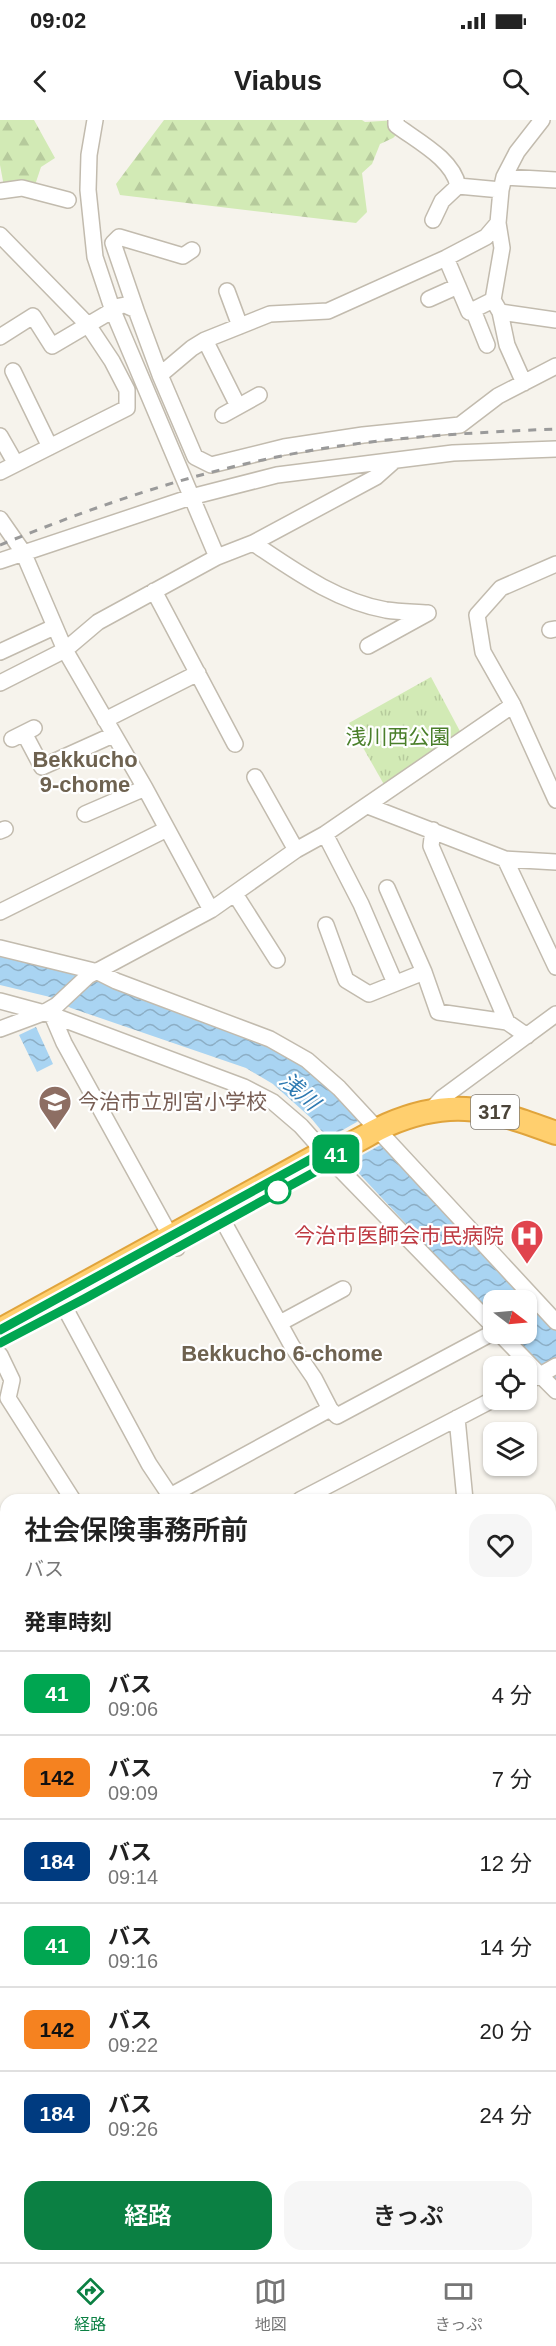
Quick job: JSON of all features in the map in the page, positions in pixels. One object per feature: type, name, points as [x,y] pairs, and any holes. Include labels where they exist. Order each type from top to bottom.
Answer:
[{"type":"highway","name":"317","points":[[0,1343],[62,1303],[375,1131],[407,1117],[430,1111],[483,1109],[556,1133]]},
{"type":"highway","name":"317","points":[[0,1330],[62,1303]]},
{"type":"street","points":[[95,120],[89,155],[88,190],[95,257],[113,311],[217,557]]},
{"type":"street","points":[[396,120],[396,124],[438,157],[456,175],[459,186]]},
{"type":"street","points":[[524,383],[507,345],[497,306],[502,248],[498,223],[503,184],[517,152],[542,120]]},
{"type":"street","points":[[433,220],[442,201],[459,186],[556,180]]},
{"type":"street","points":[[0,191],[22,189],[68,200]]},
{"type":"street","points":[[160,375],[205,340],[270,314],[328,311],[446,258],[486,237],[498,223]]},
{"type":"street","points":[[0,235],[88,325],[112,361],[127,390],[127,408],[0,472]]},
{"type":"street","points":[[192,250],[183,256],[119,237],[113,243],[160,375],[195,457],[212,465],[284,447],[363,435],[460,425],[498,396],[556,366]]},
{"type":"street","points":[[446,258],[469,312],[497,306],[556,320]]},
{"type":"street","points":[[429,299],[458,286]]},
{"type":"street","points":[[227,291],[240,326]]},
{"type":"street","points":[[0,337],[33,316],[52,346],[125,305],[136,310]]},
{"type":"street","points":[[473,310],[486,345]]},
{"type":"street","points":[[205,340],[238,406]]},
{"type":"street","points":[[14,370],[50,447]]},
{"type":"street","points":[[223,415],[259,395]]},
{"type":"street","points":[[453,453],[460,425]]},
{"type":"street","points":[[0,436],[16,464]]},
{"type":"street","points":[[0,561],[191,497],[277,475],[453,453],[556,448]]},
{"type":"street","points":[[0,683],[65,650],[98,622],[154,591],[217,557],[253,543],[376,477],[394,461]]},
{"type":"street","points":[[0,519],[23,552],[65,650],[145,788],[211,910]]},
{"type":"street","points":[[253,543],[304,577],[332,592],[386,610],[428,612],[368,646]]},
{"type":"street","points":[[554,790],[513,705],[483,652],[477,615],[501,588],[556,564]]},
{"type":"street","points":[[154,591],[235,744]]},
{"type":"street","points":[[0,652],[54,627]]},
{"type":"street","points":[[105,720],[198,673]]},
{"type":"street","points":[[0,1029],[50,1011],[93,974],[211,910],[296,850],[368,806],[513,705]]},
{"type":"street","points":[[24,733],[42,767],[113,735]]},
{"type":"street","points":[[255,777],[296,850]]},
{"type":"street","points":[[85,814],[145,788]]},
{"type":"street","points":[[368,806],[505,859],[556,862]]},
{"type":"street","points":[[0,912],[167,829]]},
{"type":"street","points":[[433,830],[431,846],[507,1022]]},
{"type":"street","points":[[325,834],[361,904],[395,983]]},
{"type":"street","points":[[505,859],[556,968]]},
{"type":"street","points":[[387,888],[424,972],[438,1012],[507,1022],[527,1036]]},
{"type":"street","points":[[235,894],[277,960]]},
{"type":"street","points":[[326,925],[346,980],[369,994],[424,972]]},
{"type":"street","points":[[1,947],[116,981],[270,1039],[307,1060],[339,1088],[375,1131],[556,1322]]},
{"type":"street","points":[[0,1001],[50,1011],[244,1087],[273,1102],[332,1155],[483,1315]]},
{"type":"street","points":[[50,1011],[64,1043],[174,1242]]},
{"type":"street","points":[[430,1111],[442,1098],[556,1014]]},
{"type":"street","points":[[221,1216],[291,1346],[314,1378],[330,1409],[338,1416],[483,1338]]},
{"type":"street","points":[[280,1323],[343,1289]]},
{"type":"street","points":[[62,1303],[149,1464],[169,1494]]},
{"type":"street","points":[[510,1344],[556,1391]]},
{"type":"street","points":[[0,1355],[12,1380],[8,1398],[69,1494]]},
{"type":"street","points":[[311,1494],[483,1405]]},
{"type":"street","points":[[179,1494],[330,1409]]},
{"type":"street","points":[[457,1418],[464,1494]]},
{"type":"green space","points":[[0,120],[34,120],[55,158],[41,167],[33,191],[5,192],[0,165]]},
{"type":"green space","points":[[164,120],[362,120],[365,122],[398,120],[403,128],[393,138],[380,144],[372,164],[362,173],[367,212],[356,223],[120,195],[116,184]]},
{"type":"green space","name":"浅川西公園","points":[[431,677],[462,735],[386,788],[349,723]]},
{"type":"water","name":"浅川","points":[[0,951],[79,974],[273,1045],[300,1059],[333,1088],[521,1290],[483,1290],[483,1306],[338,1151],[311,1118],[273,1084],[246,1068],[71,1008],[50,997],[0,985]]},
{"type":"water","points":[[36,1027],[53,1064],[37,1072],[19,1035]]},
{"type":"water","points":[[537,1307],[556,1327],[556,1385],[537,1364],[537,1356],[529,1356],[518,1344],[537,1344]]},
{"type":"pier","points":[[362,1119],[384,1143],[348,1163],[327,1139]]},
{"type":"railway","points":[[0,545],[168,484],[272,458],[378,441],[556,429]]},
{"type":"bus line","name":"41","points":[[0,1330],[324,1152],[338,1151],[333,1162],[0,1343]]},
{"type":"place","name":"今治市立別宮小学校","points":[[55,1131]]},
{"type":"place","name":"今治市医師会市民病院","points":[[527,1265]]},
{"type":"district","name":"Bekkucho 9-chome","points":[[85,772]]},
{"type":"district","name":"Bekkucho 6-chome","points":[[282,1353]]}]
